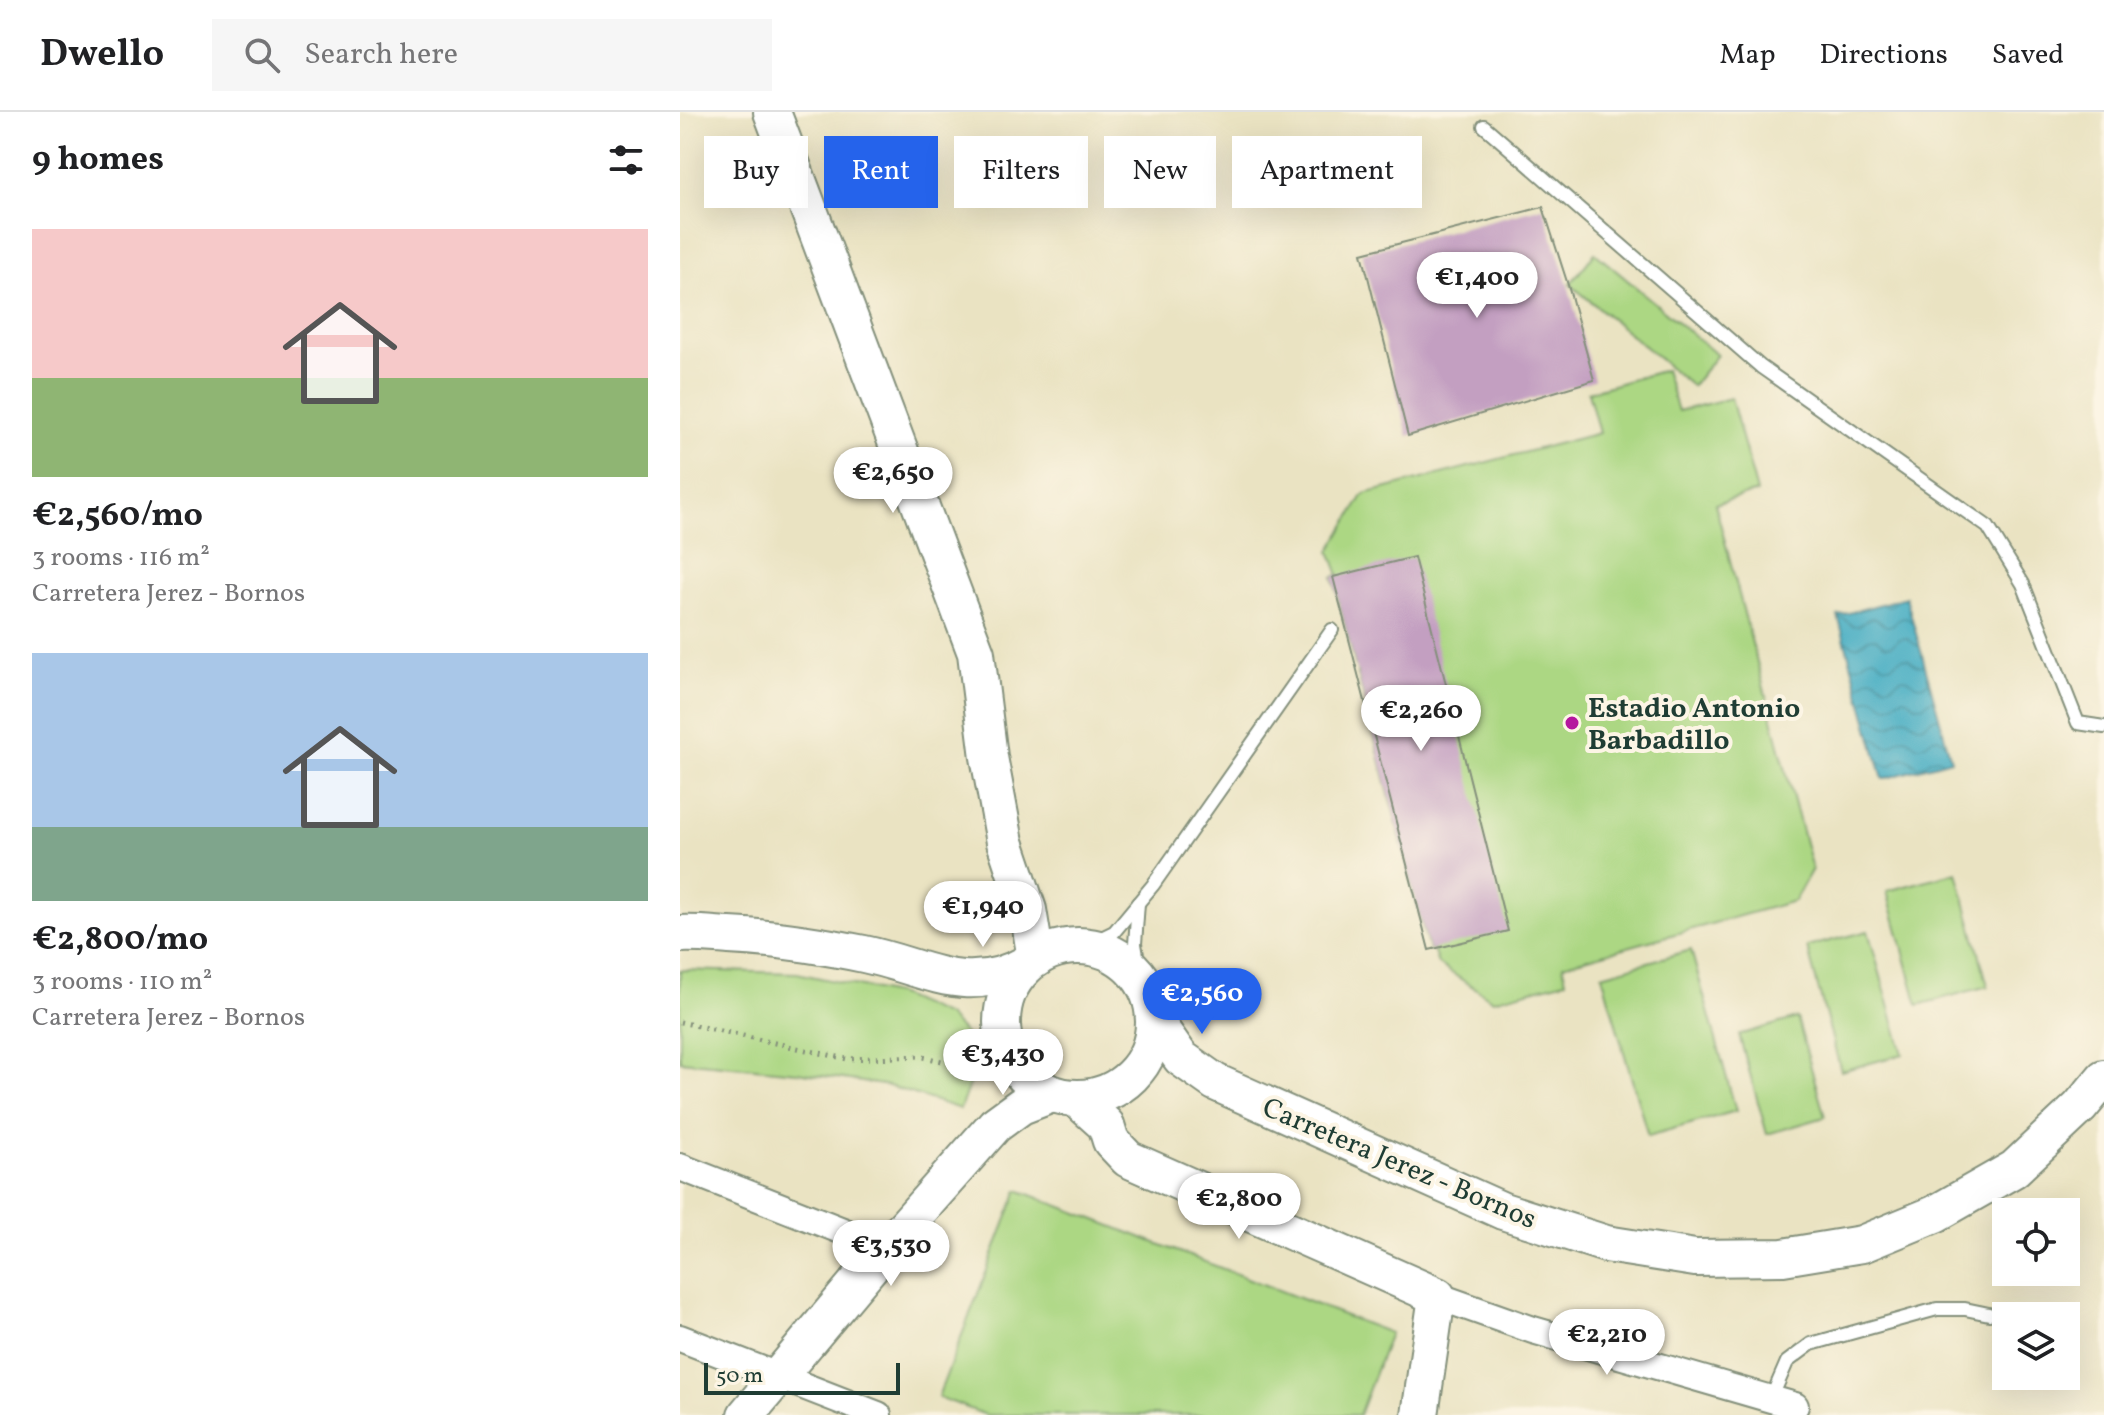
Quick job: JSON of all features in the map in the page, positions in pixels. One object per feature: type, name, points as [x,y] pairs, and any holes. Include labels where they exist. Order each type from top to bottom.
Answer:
[{"type":"street","points":[[772,112],[976,653],[989,757],[1005,842],[1028,910],[1033,961]]},
{"type":"street","points":[[746,1415],[886,1248],[995,1125],[1021,1106],[1064,1097],[1096,1097],[1122,1085],[1143,1063],[1152,1043],[1155,1021],[1151,998],[1141,978],[1126,962],[1110,953],[1079,946],[1051,932],[1028,910]]},
{"type":"street","points":[[680,934],[777,938],[867,955],[947,979],[1000,977],[1050,951],[1079,946]]},
{"type":"street","points":[[995,1125],[1006,1086],[1003,1004],[1013,981],[1033,961]]},
{"type":"street","points":[[947,979],[978,1003],[1004,1051],[1032,1084],[1064,1097],[1106,1125],[1111,1141],[1128,1159],[1437,1296],[1533,1330],[1783,1403]]},
{"type":"street","name":"Carretera Jerez - Bornos","points":[[1155,1021],[1181,1058],[1215,1082],[1503,1211],[1606,1244],[1695,1258],[1783,1257],[1862,1244],[1935,1214],[2014,1169],[2080,1107],[2104,1078]]},
{"type":"street","name":"Carretera Jerez - Bornos","points":[[1122,1085],[1173,1076],[1215,1082]]},
{"type":"street","points":[[1106,1125],[1122,1085]]},
{"type":"street","points":[[680,1167],[886,1248]]},
{"type":"street","points":[[1420,1415],[1437,1296]]},
{"type":"street","points":[[680,1338],[878,1415]]},
{"type":"lane","points":[[1484,126],[1761,367],[1988,527],[2023,584],[2078,723],[2104,727]]},
{"type":"lane","points":[[1079,946],[1114,932],[1138,903],[1332,630]]},
{"type":"lane","points":[[1138,903],[1135,944],[1141,978]]},
{"type":"lane","points":[[1783,1403],[1787,1362],[1811,1344],[1937,1309],[1965,1309],[1989,1314]]},
{"type":"path","points":[[680,1022],[847,1059],[1004,1051]]},
{"type":"green space","points":[[1595,253],[1717,355],[1692,386],[1570,284]]},
{"type":"green space","name":"Estadio Antonio Barbadillo","points":[[1665,370],[1678,411],[1731,398],[1757,492],[1715,504],[1812,869],[1794,901],[1563,965],[1566,981],[1493,1000],[1438,964],[1433,949],[1429,950],[1333,577],[1339,575],[1330,551],[1364,494],[1599,433],[1588,392]]},
{"type":"green space","points":[[1957,872],[1988,986],[1918,1005],[1887,891]]},
{"type":"green space","points":[[1868,931],[1903,1054],[1841,1071],[1807,947]]},
{"type":"green space","points":[[1691,950],[1736,1111],[1648,1136],[1602,975]]},
{"type":"green space","points":[[680,970],[797,973],[899,995],[947,1016],[967,1036],[977,1063],[960,1109],[889,1086],[797,1072],[680,1061]]},
{"type":"green space","points":[[1797,1018],[1825,1117],[1767,1134],[1739,1035]]},
{"type":"green space","points":[[1018,1190],[1390,1333],[1359,1415],[986,1415],[938,1397]]},
{"type":"water","points":[[1906,597],[1951,760],[1883,779],[1838,616]]},
{"type":"building","points":[[1543,207],[1594,380],[1408,436],[1362,253]]},
{"type":"building","points":[[1414,557],[1508,931],[1429,950],[1333,577]]},
{"type":"place","name":"Estadio Antonio Barbadillo","points":[[1572,723]]}]
